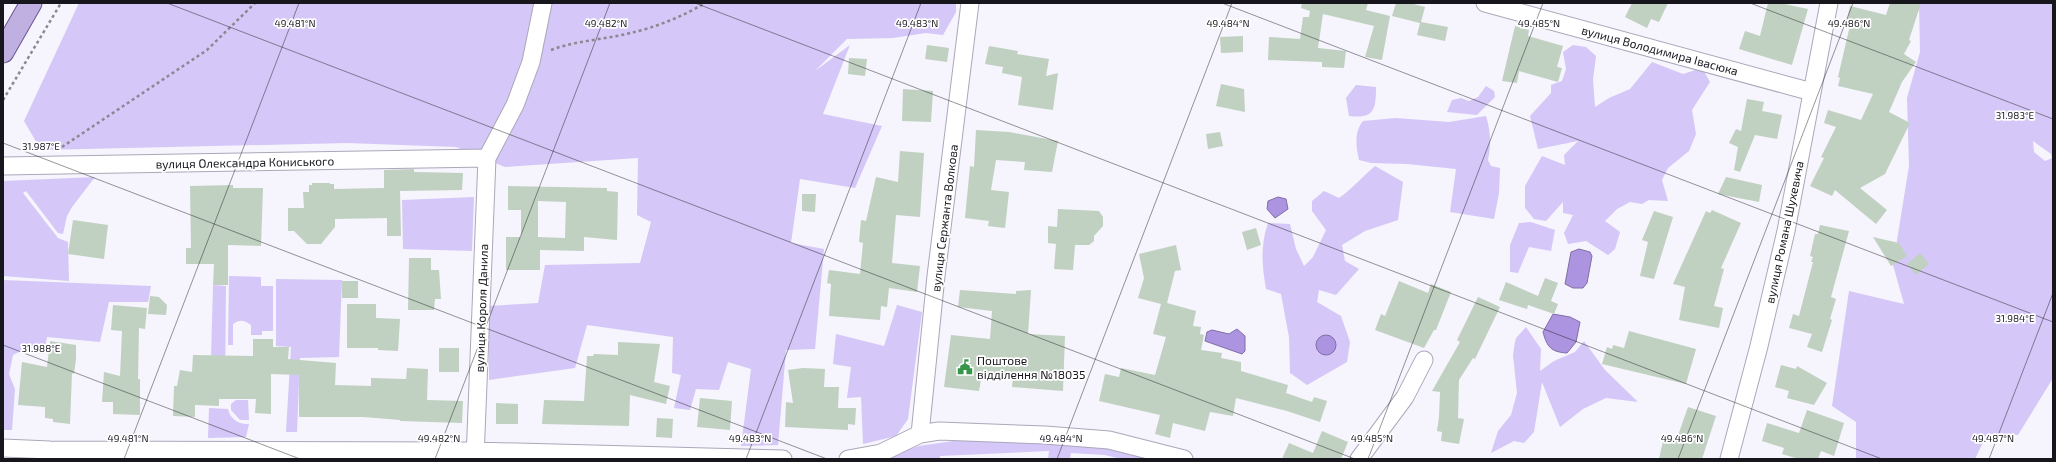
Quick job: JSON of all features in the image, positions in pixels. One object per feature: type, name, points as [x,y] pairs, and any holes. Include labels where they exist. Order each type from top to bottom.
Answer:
[{"type":"main road","points":[[3,52],[31,3]]},
{"type":"street","points":[[487,158],[515,105],[531,57],[542,3]]},
{"type":"street","name":"вулиця Сержанта Волкова","points":[[920,434],[936,276],[970,3]]},
{"type":"street","name":"вулиця Володимира Івасюка","points":[[1485,3],[1812,92]]},
{"type":"street","name":"вулиця Романа Шухевича","points":[[1729,459],[1759,346],[1786,231],[1829,3]]},
{"type":"street","name":"вулиця Олександра Кониського","points":[[3,166],[487,158]]},
{"type":"street","name":"вулиця Короля Данила","points":[[475,455],[487,158]]},
{"type":"street","points":[[1359,459],[1405,397],[1424,360]]},
{"type":"street","points":[[848,459],[881,453],[920,434],[939,432],[1045,435],[1108,440],[1184,459]]},
{"type":"street","points":[[3,448],[100,454],[475,455],[783,459]]},
{"type":"path","points":[[3,100],[61,3]]},
{"type":"path","points":[[62,148],[207,50],[255,3]]},
{"type":"path","points":[[531,57],[567,44],[631,33],[690,12],[704,3]]},
{"type":"shaded area","points":[[79,3],[956,3],[956,12],[943,35],[926,33],[893,38],[847,39],[815,71],[850,45],[823,114],[882,126],[855,188],[800,179],[791,243],[824,249],[815,349],[786,350],[778,445],[741,446],[751,369],[728,362],[719,390],[696,389],[690,410],[674,408],[681,375],[672,373],[673,337],[587,325],[575,368],[489,380],[489,306],[538,303],[545,265],[640,263],[651,222],[637,215],[638,158],[505,167],[456,147],[347,143],[41,150],[24,121]]},
{"type":"shaded area","points":[[1919,3],[2053,3],[2053,378],[2018,435],[1987,434],[1975,459],[1856,459],[1856,422],[1832,406],[1849,291],[1904,304],[1893,265],[1909,166],[1907,98],[1920,52]],"holes":[[[2033,141],[2051,154],[2052,158],[2045,161],[2034,152]]]},
{"type":"shaded area","points":[[1573,45],[1586,47],[1596,56],[1593,79],[1595,107],[1609,98],[1630,89],[1652,62],[1683,74],[1702,68],[1710,82],[1692,110],[1696,134],[1689,151],[1668,168],[1662,180],[1668,201],[1649,200],[1642,204],[1630,202],[1617,209],[1605,221],[1620,232],[1615,249],[1608,255],[1586,241],[1568,244],[1564,233],[1573,215],[1563,213],[1563,202],[1546,221],[1534,219],[1525,208],[1525,186],[1542,156],[1565,165],[1564,155],[1578,141],[1538,149],[1530,116],[1551,93],[1551,85],[1562,81],[1566,69],[1563,52]]},
{"type":"shaded area","points":[[1356,85],[1376,87],[1375,102],[1372,111],[1364,116],[1357,117],[1349,116],[1346,98]]},
{"type":"shaded area","points":[[1486,86],[1494,91],[1495,97],[1477,115],[1447,112],[1452,100],[1461,98],[1469,101],[1478,97]]},
{"type":"shaded area","points":[[1486,116],[1490,138],[1488,160],[1491,166],[1500,168],[1499,193],[1494,219],[1450,212],[1456,169],[1407,164],[1371,163],[1359,160],[1357,135],[1363,121],[1396,118],[1449,122]]},
{"type":"shaded area","points":[[1375,166],[1403,182],[1398,220],[1365,231],[1342,245],[1345,261],[1359,269],[1336,295],[1319,290],[1317,302],[1341,316],[1350,342],[1347,362],[1307,385],[1290,373],[1289,337],[1281,294],[1266,289],[1262,256],[1265,231],[1268,223],[1290,224],[1296,249],[1304,266],[1313,257],[1326,230],[1312,211],[1312,201],[1324,191],[1339,198]]},
{"type":"shaded area","points":[[95,177],[72,207],[67,216],[63,234],[58,233],[26,191],[23,193],[58,238],[68,242],[69,281],[3,276],[3,181]]},
{"type":"shaded area","points":[[474,197],[472,251],[403,249],[402,200]]},
{"type":"shaded area","points":[[1278,197],[1286,199],[1288,209],[1275,218],[1267,209],[1268,201]]},
{"type":"shaded area","points":[[1531,222],[1555,230],[1551,251],[1529,247],[1518,273],[1510,272],[1510,245],[1519,223]]},
{"type":"shaded area","points":[[1579,249],[1590,252],[1592,256],[1587,283],[1583,288],[1573,288],[1565,284],[1571,252]]},
{"type":"shaded area","points":[[229,276],[261,277],[261,286],[273,286],[273,331],[262,331],[262,335],[251,335],[251,325],[244,321],[238,321],[233,324],[233,345],[228,345]]},
{"type":"shaded area","points":[[276,279],[342,280],[339,357],[300,358],[297,432],[286,432],[291,347],[276,346]]},
{"type":"shaded area","points":[[3,280],[151,286],[148,302],[109,302],[100,342],[47,337],[44,354],[21,351],[13,355],[9,374],[15,389],[12,430],[3,430]]},
{"type":"shaded area","points":[[213,285],[226,286],[225,394],[210,395]]},
{"type":"shaded area","points":[[897,305],[922,312],[908,419],[896,436],[863,444],[861,397],[847,398],[851,367],[833,364],[836,334],[884,346]]},
{"type":"shaded area","points":[[1553,314],[1570,317],[1580,322],[1576,342],[1567,353],[1550,348],[1543,332]]},
{"type":"shaded area","points":[[1526,327],[1541,349],[1540,371],[1554,361],[1575,352],[1584,341],[1605,370],[1638,402],[1606,398],[1583,409],[1560,427],[1542,382],[1534,432],[1524,443],[1514,441],[1491,453],[1498,431],[1511,415],[1517,393],[1513,355],[1515,342],[1516,338]]},
{"type":"shaded area","points":[[1237,329],[1245,336],[1245,351],[1242,354],[1205,341],[1207,332],[1212,330],[1229,334]]},
{"type":"shaded area","points":[[1326,335],[1333,338],[1336,345],[1333,352],[1326,355],[1319,352],[1316,345],[1319,338]]},
{"type":"shaded area","points":[[236,400],[248,400],[249,420],[240,420],[231,410],[231,404]]},
{"type":"shaded area","points":[[209,408],[228,409],[231,416],[236,421],[249,424],[246,437],[208,438]]},
{"type":"shaded area","points":[[960,440],[1091,442],[1155,459],[1121,459],[1105,455],[1071,453],[1070,459],[1048,459],[1049,451],[940,456],[940,459],[878,459],[919,446]]},
{"type":"building","points":[[1302,3],[1368,3],[1366,10],[1390,16],[1382,60],[1365,57],[1374,26],[1323,14],[1318,48],[1346,51],[1344,68],[1322,67],[1322,62],[1268,60],[1269,37],[1300,39],[1303,17],[1309,17],[1310,11],[1301,8]]},
{"type":"building","points":[[1396,3],[1410,3],[1425,7],[1421,22],[1448,27],[1445,41],[1417,35],[1420,23],[1392,16]]},
{"type":"building","points":[[1632,3],[1668,3],[1659,22],[1651,19],[1647,28],[1625,17]]},
{"type":"building","points":[[1768,3],[1780,3],[1808,9],[1792,65],[1739,49],[1745,31],[1760,36]]},
{"type":"building","points":[[1890,3],[1921,3],[1909,40],[1911,41],[1904,54],[1916,62],[1902,82],[1889,112],[1910,123],[1885,174],[1860,188],[1887,210],[1876,224],[1835,190],[1832,196],[1810,186],[1824,158],[1821,157],[1836,127],[1824,123],[1828,110],[1861,120],[1873,94],[1838,86],[1840,78],[1838,77],[1851,21],[1847,20],[1850,6],[1886,15]]},
{"type":"building","points":[[1515,26],[1529,30],[1528,36],[1563,46],[1557,67],[1562,68],[1558,82],[1519,71],[1517,83],[1502,81]]},
{"type":"building","points":[[1243,36],[1243,52],[1221,53],[1220,37]]},
{"type":"building","points":[[927,45],[949,48],[947,62],[925,59]]},
{"type":"building","points":[[989,46],[1018,51],[1017,54],[1049,59],[1046,76],[1058,73],[1053,110],[1018,105],[1022,77],[1002,73],[1003,67],[985,64]]},
{"type":"building","points":[[849,58],[867,59],[865,76],[848,74]]},
{"type":"building","points":[[1221,84],[1244,89],[1245,112],[1216,106]]},
{"type":"building","points":[[903,89],[933,91],[931,122],[902,121]]},
{"type":"building","points":[[1747,99],[1764,102],[1762,111],[1782,115],[1777,139],[1755,135],[1740,172],[1734,170],[1738,147],[1729,143],[1736,129],[1741,131]]},
{"type":"building","points":[[976,130],[1009,132],[1058,141],[1052,172],[1024,170],[1025,162],[996,160],[991,190],[1009,192],[1005,228],[988,226],[989,221],[965,218],[970,166],[974,167]]},
{"type":"building","points":[[1220,132],[1223,146],[1208,149],[1206,134]]},
{"type":"building","points":[[900,151],[924,153],[920,217],[896,215],[892,263],[920,266],[917,292],[889,288],[887,307],[881,306],[880,320],[829,316],[831,284],[827,283],[829,270],[860,274],[863,243],[859,242],[861,220],[866,221],[876,177],[898,182]]},
{"type":"building","points":[[414,169],[414,172],[463,173],[462,190],[400,191],[401,236],[387,236],[387,218],[335,219],[335,227],[321,244],[307,244],[294,231],[288,231],[288,208],[304,208],[303,192],[309,192],[309,185],[312,185],[312,183],[334,184],[334,189],[384,188],[384,170]]},
{"type":"building","points":[[1726,177],[1762,185],[1759,202],[1718,194]]},
{"type":"building","points":[[233,185],[233,188],[263,188],[261,246],[228,245],[228,285],[213,285],[214,264],[186,264],[186,248],[191,248],[190,186]]},
{"type":"building","points":[[508,186],[607,188],[607,191],[618,192],[617,240],[584,237],[584,251],[540,250],[540,270],[506,270],[506,237],[521,237],[521,210],[508,210]],"holes":[[[538,201],[566,202],[565,238],[538,237]]]},
{"type":"building","points":[[802,194],[816,194],[815,212],[802,211]]},
{"type":"building","points":[[1058,209],[1099,211],[1103,217],[1103,226],[1094,236],[1094,241],[1089,245],[1075,245],[1073,270],[1054,269],[1056,244],[1048,243],[1048,226],[1057,227]]},
{"type":"building","points":[[1712,210],[1741,223],[1721,268],[1724,269],[1714,306],[1723,308],[1719,328],[1679,320],[1685,287],[1673,284],[1706,211],[1710,213]]},
{"type":"building","points":[[1654,211],[1673,217],[1654,279],[1640,276],[1648,242],[1642,240]]},
{"type":"building","points":[[73,220],[108,225],[104,259],[68,254]]},
{"type":"building","points":[[1820,225],[1849,231],[1831,297],[1836,299],[1830,319],[1832,320],[1822,352],[1807,347],[1812,334],[1789,328],[1793,314],[1799,316],[1813,262],[1811,262],[1813,257],[1810,256],[1815,234],[1818,234]]},
{"type":"building","points":[[1256,228],[1261,245],[1247,250],[1242,232]]},
{"type":"building","points":[[1873,237],[1899,243],[1907,256],[1891,266]]},
{"type":"building","points":[[1176,245],[1181,270],[1175,271],[1167,303],[1196,311],[1193,326],[1201,327],[1200,334],[1204,335],[1201,350],[1222,353],[1221,358],[1241,362],[1241,371],[1288,385],[1286,393],[1312,402],[1314,397],[1327,401],[1320,422],[1287,411],[1236,398],[1233,416],[1210,412],[1205,431],[1173,423],[1170,438],[1155,434],[1160,415],[1099,401],[1105,374],[1119,377],[1121,368],[1155,375],[1166,337],[1153,334],[1161,304],[1138,298],[1144,278],[1139,254]]},
{"type":"building","points":[[1920,253],[1929,264],[1916,275],[1907,264]]},
{"type":"building","points":[[409,258],[431,258],[431,270],[439,270],[441,299],[435,299],[434,310],[408,310]]},
{"type":"building","points":[[1545,278],[1558,283],[1551,301],[1558,304],[1554,314],[1528,305],[1527,309],[1499,300],[1506,282],[1538,296]]},
{"type":"building","points":[[342,281],[358,281],[358,298],[342,298]]},
{"type":"building","points":[[1399,281],[1428,293],[1431,284],[1451,292],[1436,330],[1434,330],[1424,348],[1375,330],[1381,314],[1385,316]]},
{"type":"building","points":[[960,290],[1016,294],[1016,291],[1031,290],[1028,334],[1065,336],[1063,391],[1012,387],[1013,377],[982,374],[979,391],[944,387],[951,335],[990,339],[992,311],[958,307]]},
{"type":"building","points":[[150,296],[159,297],[167,305],[166,315],[148,314]]},
{"type":"building","points":[[1478,297],[1500,307],[1475,359],[1473,358],[1459,380],[1458,418],[1464,419],[1459,444],[1441,441],[1442,432],[1437,431],[1440,392],[1432,391],[1460,342],[1457,340]]},
{"type":"building","points":[[347,304],[376,304],[376,318],[400,319],[398,351],[378,350],[378,348],[347,348]]},
{"type":"building","points":[[113,305],[147,308],[145,329],[139,328],[138,379],[140,379],[140,415],[113,414],[113,402],[102,402],[104,372],[120,376],[122,331],[111,330]]},
{"type":"building","points":[[1629,331],[1696,349],[1686,384],[1602,364],[1607,347],[1612,349],[1613,345],[1624,348]]},
{"type":"building","points":[[253,339],[273,339],[273,347],[289,347],[288,359],[336,363],[335,385],[371,386],[371,378],[406,379],[407,368],[428,369],[427,400],[463,401],[462,423],[400,421],[363,417],[299,417],[299,375],[271,374],[271,414],[255,413],[256,399],[219,399],[219,406],[195,405],[195,417],[173,416],[174,386],[177,386],[180,370],[192,372],[193,355],[253,356]]},
{"type":"building","points":[[50,341],[76,345],[74,374],[72,373],[70,424],[53,422],[53,419],[45,418],[45,407],[18,405],[22,362],[47,367]]},
{"type":"building","points":[[618,342],[660,344],[654,382],[670,386],[666,404],[630,395],[629,426],[542,424],[544,400],[584,401],[587,356],[593,356],[594,354],[618,355]]},
{"type":"building","points":[[439,348],[459,348],[459,372],[439,372]]},
{"type":"building","points":[[1781,365],[1796,369],[1797,366],[1827,383],[1814,405],[1787,398],[1789,391],[1775,387]]},
{"type":"building","points":[[803,368],[825,369],[824,387],[839,387],[838,408],[856,408],[855,425],[848,424],[848,430],[785,427],[786,402],[793,403],[788,370]]},
{"type":"building","points":[[700,398],[732,401],[730,430],[697,427]]},
{"type":"building","points":[[496,403],[518,404],[518,424],[496,424]]},
{"type":"building","points":[[1688,407],[1716,416],[1702,459],[1659,459],[1663,441],[1675,444]]},
{"type":"building","points":[[1807,410],[1844,423],[1834,456],[1821,451],[1818,459],[1799,459],[1782,454],[1784,448],[1762,441],[1767,423],[1799,433]]},
{"type":"building","points":[[657,418],[673,419],[672,438],[656,437]]},
{"type":"building","points":[[1322,431],[1348,442],[1341,459],[1282,459],[1289,443],[1313,453]]},
{"type":"place","name":"Поштове відділення №18035","points":[[965,367]]}]
